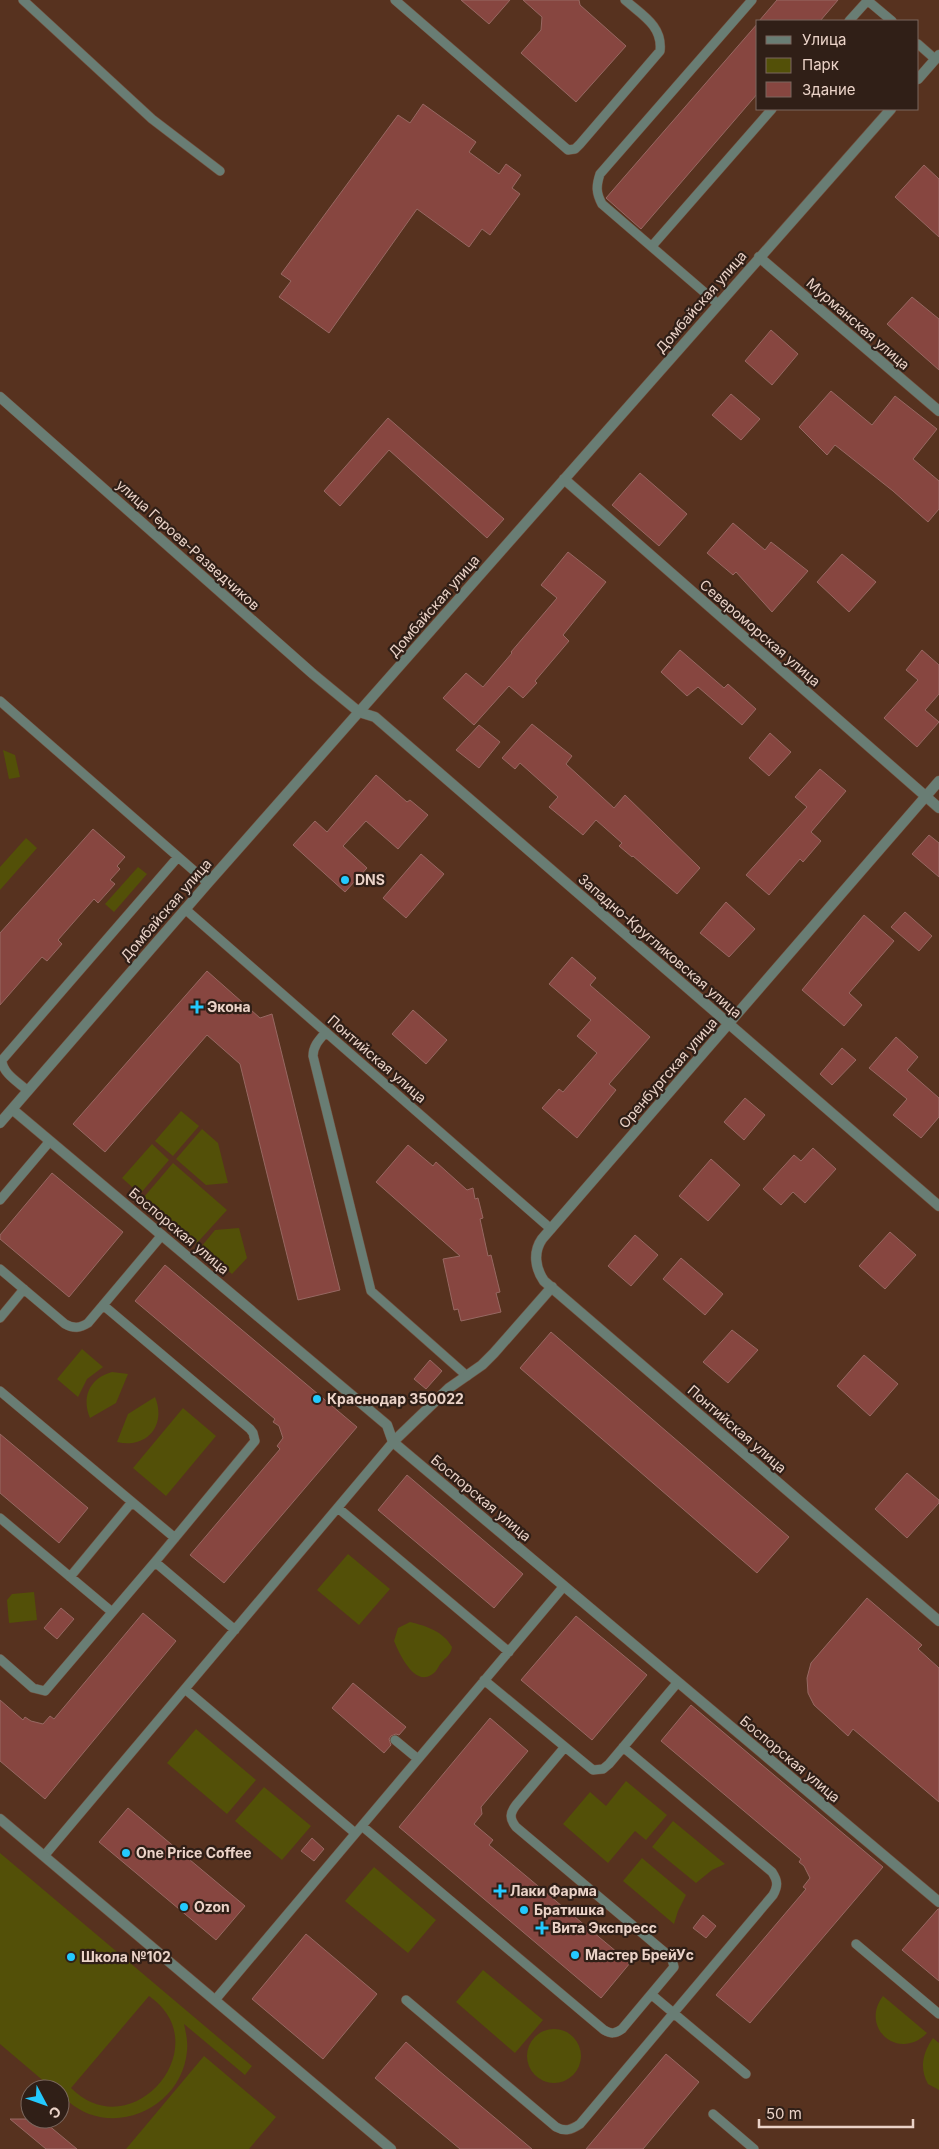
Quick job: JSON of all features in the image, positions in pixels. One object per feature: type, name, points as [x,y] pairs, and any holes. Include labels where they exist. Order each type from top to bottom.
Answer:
[{"type":"street","points":[[919,77],[937,57]]},
{"type":"street","name":"Домбайская улица","points":[[0,1123],[185,909],[890,110]]},
{"type":"street","name":"Мурманская улица","points":[[759,257],[939,411]]},
{"type":"street","name":"улица Героев-Разведчиков","points":[[0,398],[313,674],[359,712]]},
{"type":"street","name":"Североморская улица","points":[[564,479],[939,808]]},
{"type":"street","name":"Западно-Кругликовская улица","points":[[359,712],[375,717],[939,1206]]},
{"type":"street","name":"Оренбургская улица","points":[[537,1247],[939,781]]},
{"type":"street","name":"Боспорская улица","points":[[12,1109],[387,1425],[393,1442],[939,1902]]},
{"type":"street","name":"Понтийская улица","points":[[537,1247],[536,1258],[540,1274],[552,1287],[939,1621]]},
{"type":"street","points":[[393,1442],[449,1388],[467,1376],[494,1353],[552,1287]]},
{"type":"street","points":[[0,1819],[391,2149]]},
{"type":"lane","points":[[23,0],[152,119],[220,171]]},
{"type":"lane","points":[[395,0],[568,150],[575,149],[580,144],[660,52],[659,32],[624,0]]},
{"type":"lane","points":[[718,304],[602,204],[597,195],[596,185],[600,174],[752,0]]},
{"type":"lane","points":[[850,20],[868,0],[891,20]]},
{"type":"lane","points":[[919,45],[937,57]]},
{"type":"lane","points":[[652,246],[771,110]]},
{"type":"lane","points":[[0,702],[208,883]]},
{"type":"lane","points":[[28,1091],[2,1067],[2,1060],[178,857]]},
{"type":"lane","name":"Понтийская улица","points":[[185,909],[551,1229]]},
{"type":"lane","points":[[326,1032],[316,1044],[313,1056],[371,1291],[467,1376]]},
{"type":"lane","points":[[0,1200],[50,1141]]},
{"type":"lane","points":[[0,1269],[72,1328],[81,1327],[88,1323],[162,1235]]},
{"type":"lane","points":[[0,1318],[24,1289]]},
{"type":"lane","points":[[0,1660],[33,1688],[45,1690],[255,1441],[253,1433],[103,1305]]},
{"type":"lane","points":[[0,1391],[175,1538]]},
{"type":"lane","points":[[44,1856],[393,1442]]},
{"type":"lane","points":[[70,1577],[132,1502]]},
{"type":"lane","points":[[338,1508],[508,1652]]},
{"type":"lane","points":[[0,1518],[112,1612]]},
{"type":"lane","points":[[154,1562],[235,1630]]},
{"type":"lane","points":[[215,2000],[564,1586]]},
{"type":"lane","points":[[484,1680],[593,1770],[603,1770],[678,1682]]},
{"type":"lane","points":[[185,1689],[604,2030],[616,2033],[622,2030],[674,1967],[672,1960],[511,1820],[511,1812],[516,1805],[564,1748]]},
{"type":"lane","points":[[395,1740],[418,1759]]},
{"type":"lane","points":[[406,2000],[562,2130],[572,2129],[580,2124],[773,1895],[777,1887],[776,1879],[772,1872],[623,1747]]},
{"type":"lane","points":[[856,1944],[939,2014]]},
{"type":"lane","points":[[652,1995],[746,2074]]},
{"type":"lane","points":[[713,2114],[754,2149]]},
{"type":"green space","points":[[3,750],[15,755],[20,777],[9,779]]},
{"type":"green space","points":[[26,838],[37,848],[0,890],[0,867]]},
{"type":"green space","points":[[138,867],[147,874],[114,912],[105,904]]},
{"type":"green space","points":[[181,1111],[199,1126],[173,1156],[155,1141]]},
{"type":"green space","points":[[202,1129],[218,1143],[228,1183],[206,1185],[176,1159]]},
{"type":"green space","points":[[152,1144],[169,1160],[140,1194],[122,1178]]},
{"type":"green space","points":[[173,1163],[227,1210],[197,1243],[144,1197]]},
{"type":"green space","points":[[239,1228],[247,1258],[232,1274],[201,1247],[215,1230]]},
{"type":"green space","points":[[82,1349],[103,1367],[87,1379],[78,1397],[57,1379]]},
{"type":"green space","points":[[112,1372],[128,1374],[116,1403],[90,1418],[87,1410],[89,1389],[98,1379]]},
{"type":"green space","points":[[155,1397],[158,1417],[156,1426],[151,1433],[137,1442],[117,1442],[128,1414]]},
{"type":"green space","points":[[183,1408],[216,1436],[166,1496],[133,1468]]},
{"type":"green space","points":[[348,1554],[390,1589],[359,1625],[317,1590]]},
{"type":"green space","points":[[34,1592],[37,1620],[9,1623],[7,1600],[12,1594]]},
{"type":"green space","points":[[410,1622],[428,1627],[439,1633],[452,1647],[449,1654],[434,1673],[425,1677],[419,1676],[408,1667],[394,1641],[398,1628]]},
{"type":"green space","points":[[196,1729],[256,1780],[227,1814],[167,1763]]},
{"type":"green space","points":[[626,1781],[667,1815],[646,1840],[635,1831],[608,1863],[563,1824],[590,1792],[606,1806]]},
{"type":"green space","points":[[264,1787],[311,1826],[282,1860],[235,1821]]},
{"type":"green space","points":[[673,1821],[725,1864],[712,1870],[696,1883],[652,1847]]},
{"type":"green space","points":[[0,1853],[252,2066],[245,2075],[184,2024],[187,2051],[183,2068],[176,2083],[166,2096],[153,2106],[139,2113],[123,2118],[106,2118],[89,2114],[70,2103],[70,2079],[41,2079],[0,2044]],"holes":[[[149,1996],[169,2017],[175,2040],[172,2063],[160,2083],[141,2099],[119,2106],[95,2104],[71,2088]]]},
{"type":"green space","points":[[642,1858],[686,1895],[674,1924],[623,1881]]},
{"type":"green space","points":[[374,1867],[436,1920],[408,1953],[345,1901]]},
{"type":"green space","points":[[483,1970],[543,2020],[515,2053],[456,2002]]},
{"type":"green space","points":[[883,1996],[927,2033],[916,2041],[905,2044],[894,2042],[886,2037],[879,2029],[876,2019],[877,2008]]},
{"type":"green space","points":[[549,2029],[559,2029],[569,2033],[577,2041],[581,2056],[577,2071],[569,2079],[559,2083],[549,2083],[539,2079],[531,2071],[527,2061],[527,2051],[531,2041],[539,2033]]},
{"type":"green space","points":[[933,2038],[939,2043],[939,2090],[928,2084],[923,2066],[925,2054]]},
{"type":"green space","points":[[204,2056],[276,2117],[249,2149],[126,2149]]},
{"type":"building","points":[[461,0],[510,0],[489,24]]},
{"type":"building","points":[[523,0],[579,0],[580,5],[626,46],[576,102],[521,53],[541,30],[542,17]]},
{"type":"building","points":[[777,0],[838,0],[821,20],[760,20]]},
{"type":"building","points":[[756,25],[756,95],[641,229],[606,198]]},
{"type":"building","points":[[423,104],[476,142],[469,152],[499,174],[506,164],[521,175],[512,188],[520,194],[490,235],[482,229],[469,247],[417,209],[329,333],[279,297],[291,281],[281,274],[398,115],[410,123]]},
{"type":"building","points":[[924,165],[939,179],[939,237],[895,197]]},
{"type":"building","points":[[912,297],[939,319],[939,370],[887,324]]},
{"type":"building","points":[[771,330],[798,354],[772,385],[745,361]]},
{"type":"building","points":[[831,391],[872,425],[895,396],[937,429],[913,459],[939,481],[939,509],[928,522],[893,491],[835,445],[827,455],[799,427]]},
{"type":"building","points":[[731,394],[760,419],[741,440],[712,415]]},
{"type":"building","points":[[388,418],[504,519],[487,538],[389,450],[340,506],[324,491]]},
{"type":"building","points":[[640,473],[687,514],[659,546],[612,505]]},
{"type":"building","points":[[733,523],[765,550],[771,542],[808,571],[772,612],[736,572],[733,575],[707,553]]},
{"type":"building","points":[[568,552],[606,582],[563,635],[569,641],[535,681],[537,683],[523,698],[509,686],[474,725],[443,698],[466,673],[483,687],[557,598],[541,585]]},
{"type":"building","points":[[842,554],[876,582],[849,612],[817,582]]},
{"type":"building","points":[[680,650],[724,688],[728,684],[756,709],[742,725],[698,687],[687,696],[661,672]]},
{"type":"building","points":[[922,650],[939,665],[939,694],[925,710],[939,722],[917,747],[884,718],[918,680],[906,670]]},
{"type":"building","points":[[532,724],[572,756],[566,764],[614,808],[625,795],[700,868],[677,894],[619,846],[622,843],[596,820],[583,835],[549,807],[558,797],[520,763],[515,769],[502,758]]},
{"type":"building","points":[[479,725],[500,742],[479,768],[456,750]]},
{"type":"building","points":[[770,733],[791,752],[769,776],[749,758]]},
{"type":"building","points":[[820,769],[846,791],[811,832],[821,841],[803,862],[800,859],[769,895],[746,875],[807,807],[795,797]]},
{"type":"building","points":[[376,775],[407,802],[410,800],[428,815],[398,849],[366,821],[343,846],[367,868],[345,892],[293,845],[315,821],[327,832]]},
{"type":"building","points":[[93,829],[125,857],[117,866],[120,869],[110,880],[115,884],[98,903],[94,899],[58,940],[62,944],[47,961],[42,957],[0,1005],[0,933]]},
{"type":"building","points":[[929,835],[939,843],[939,877],[912,854]]},
{"type":"building","points":[[421,854],[444,874],[406,918],[383,898]]},
{"type":"building","points":[[726,902],[755,929],[729,957],[700,933]]},
{"type":"building","points":[[905,912],[932,936],[919,951],[891,927]]},
{"type":"building","points":[[864,915],[894,941],[849,993],[862,1005],[844,1026],[802,990]]},
{"type":"building","points":[[572,957],[596,978],[590,985],[650,1037],[609,1084],[616,1090],[577,1138],[542,1108],[559,1089],[563,1092],[597,1053],[577,1036],[591,1020],[549,984]]},
{"type":"building","points":[[207,971],[260,1018],[272,1014],[340,1290],[298,1300],[240,1064],[207,1035],[105,1152],[73,1124]]},
{"type":"building","points":[[413,1010],[447,1040],[426,1064],[392,1034]]},
{"type":"building","points":[[896,1037],[918,1057],[907,1070],[939,1098],[939,1117],[921,1138],[893,1115],[907,1099],[869,1068]]},
{"type":"building","points":[[842,1048],[856,1060],[832,1085],[820,1074]]},
{"type":"building","points":[[745,1098],[765,1115],[744,1140],[724,1122]]},
{"type":"building","points":[[408,1145],[433,1166],[436,1162],[467,1190],[473,1188],[475,1199],[478,1198],[483,1218],[480,1219],[488,1256],[491,1255],[500,1292],[496,1293],[501,1312],[461,1321],[458,1309],[454,1310],[443,1259],[460,1256],[376,1182]]},
{"type":"building","points":[[813,1148],[836,1169],[805,1203],[793,1192],[781,1205],[763,1189],[794,1155],[801,1161]]},
{"type":"building","points":[[711,1159],[740,1185],[708,1221],[679,1196]]},
{"type":"building","points":[[52,1173],[123,1232],[69,1297],[0,1239],[0,1235]]},
{"type":"building","points":[[890,1232],[916,1255],[885,1289],[859,1266]]},
{"type":"building","points":[[635,1235],[658,1255],[631,1286],[608,1266]]},
{"type":"building","points":[[681,1258],[723,1294],[705,1315],[663,1279]]},
{"type":"building","points":[[165,1265],[357,1427],[224,1583],[190,1555],[280,1449],[277,1446],[283,1438],[279,1426],[273,1422],[275,1419],[135,1301]]},
{"type":"building","points":[[732,1330],[758,1350],[728,1383],[703,1362]]},
{"type":"building","points":[[551,1332],[789,1537],[757,1573],[520,1368]]},
{"type":"building","points":[[864,1355],[898,1384],[870,1416],[837,1386]]},
{"type":"building","points":[[430,1360],[442,1371],[426,1389],[414,1379]]},
{"type":"building","points":[[0,1434],[88,1508],[59,1543],[0,1493]]},
{"type":"building","points":[[907,1473],[939,1500],[939,1503],[907,1538],[875,1509]]},
{"type":"building","points":[[407,1475],[523,1574],[494,1608],[378,1510]]},
{"type":"building","points":[[867,1598],[922,1645],[918,1649],[939,1668],[939,1802],[853,1729],[848,1736],[814,1705],[808,1693],[807,1678],[811,1663]]},
{"type":"building","points":[[61,1608],[74,1619],[57,1639],[44,1628]]},
{"type":"building","points":[[143,1613],[176,1641],[45,1799],[0,1761],[0,1700],[23,1720],[25,1717],[31,1721],[43,1724],[50,1716],[54,1719]]},
{"type":"building","points":[[576,1616],[647,1675],[592,1740],[521,1680]]},
{"type":"building","points":[[353,1683],[406,1727],[399,1735],[391,1736],[389,1739],[391,1745],[384,1753],[332,1708]]},
{"type":"building","points":[[691,1705],[883,1867],[750,2023],[716,1995],[806,1889],[803,1887],[810,1878],[804,1866],[799,1862],[801,1859],[661,1741]]},
{"type":"building","points":[[490,1718],[528,1751],[481,1807],[482,1814],[474,1824],[493,1840],[489,1845],[630,1963],[601,1998],[399,1827]]},
{"type":"building","points":[[128,1808],[245,1906],[216,1940],[99,1842]]},
{"type":"building","points":[[312,1838],[324,1849],[314,1861],[301,1851]]},
{"type":"building","points":[[939,1909],[939,1981],[902,1950]]},
{"type":"building","points":[[703,1915],[716,1926],[706,1938],[693,1928]]},
{"type":"building","points":[[306,1934],[377,1994],[323,2059],[252,1999]]},
{"type":"building","points":[[406,2042],[532,2149],[460,2149],[375,2078]]},
{"type":"building","points":[[666,2054],[699,2082],[643,2149],[586,2149]]},
{"type":"building","points":[[10,2119],[20,2119],[20,2127]]},
{"type":"building","points":[[22,2129],[53,2129],[77,2149],[46,2149]]},
{"type":"place","name":"DNS","points":[[345,880]]},
{"type":"place","name":"Экона","points":[[197,1007]]},
{"type":"place","name":"Краснодар 350022","points":[[317,1399]]},
{"type":"place","name":"One Price Coffee","points":[[126,1853]]},
{"type":"place","name":"Лаки Фарма","points":[[500,1891]]},
{"type":"place","name":"Ozon","points":[[184,1907]]},
{"type":"place","name":"Братишка","points":[[524,1910]]},
{"type":"place","name":"Вита Экспресс","points":[[542,1928]]},
{"type":"place","name":"Мастер БрейУc","points":[[575,1955]]},
{"type":"place","name":"Школа №102","points":[[71,1957]]}]
